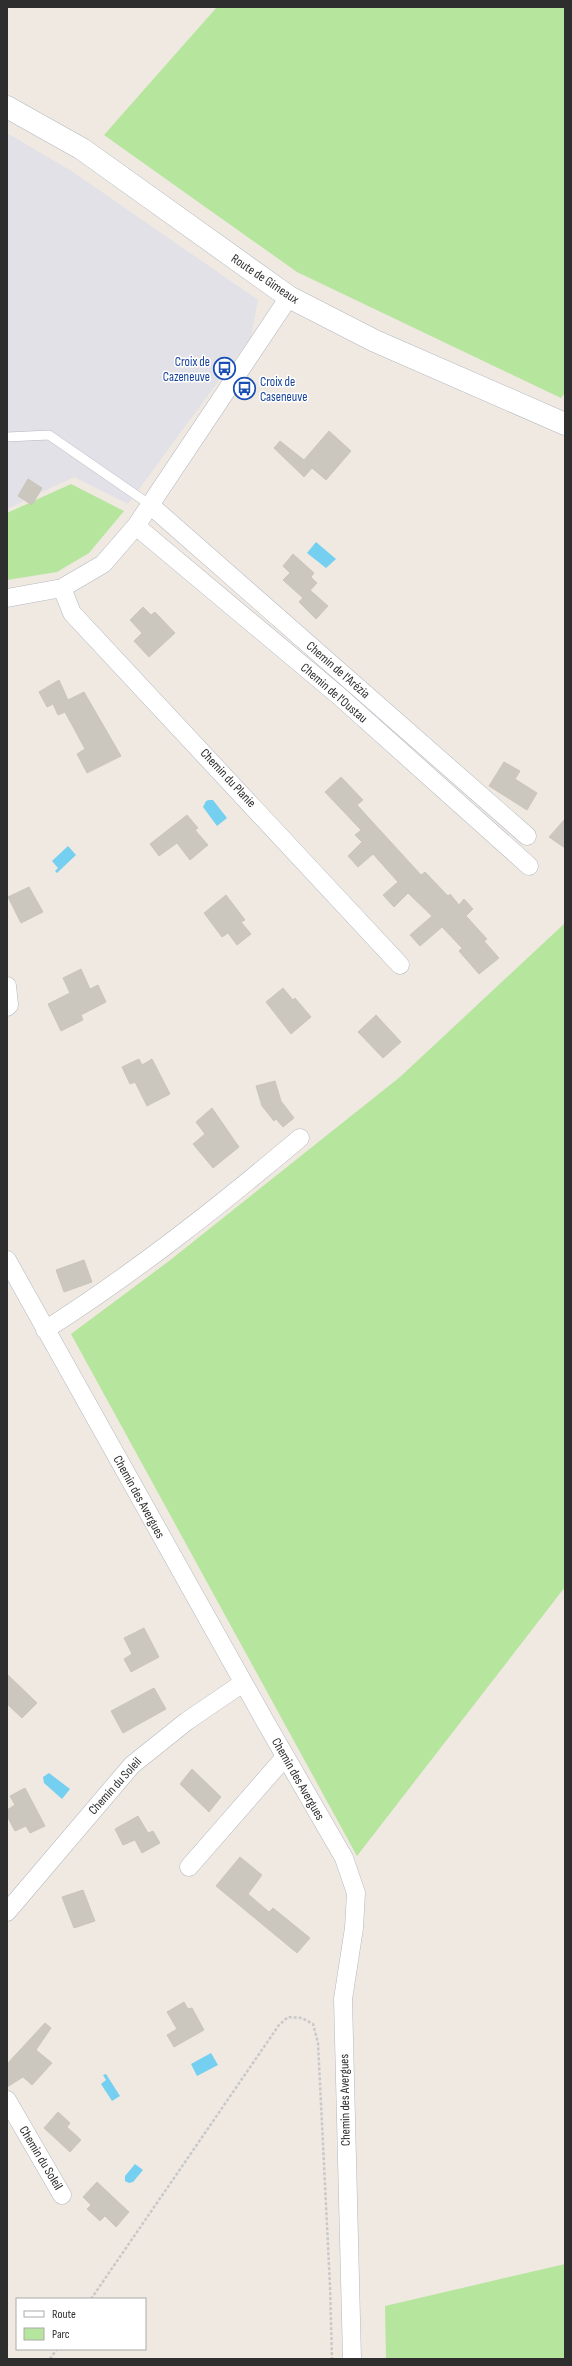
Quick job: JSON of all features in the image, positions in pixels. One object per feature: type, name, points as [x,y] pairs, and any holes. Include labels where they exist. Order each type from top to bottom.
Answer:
[{"type":"street","name":"Route de Gimeaux","points":[[7,107],[82,149],[289,298],[374,341],[565,424]]},
{"type":"street","points":[[7,598],[62,588],[103,564],[136,526],[289,298]]},
{"type":"street","name":"Chemin de l'Arézia","points":[[150,504],[528,836]]},
{"type":"street","name":"Chemin de l'Oustau","points":[[136,526],[338,695],[529,866]]},
{"type":"street","name":"Chemin du Planie","points":[[62,588],[72,613],[400,965]]},
{"type":"street","points":[[7,986],[9,1005],[7,1007]]},
{"type":"street","points":[[45,1330],[110,1288],[214,1210],[300,1138]]},
{"type":"street","name":"Chemin des Avergues","points":[[7,1260],[243,1683],[344,1858],[356,1893],[354,1928],[342,1999],[352,2359]]},
{"type":"street","name":"Chemin du Soleil","points":[[7,1912],[132,1765],[187,1721],[243,1683]]},
{"type":"street","points":[[189,1867],[286,1757]]},
{"type":"street","name":"Chemin du Soleil","points":[[7,2100],[62,2195]]},
{"type":"lane","points":[[7,437],[49,435],[150,504]]},
{"type":"path","points":[[92,2298],[279,2025],[288,2017],[302,2018],[313,2024],[318,2043],[330,2286],[332,2359]]},
{"type":"path","points":[[50,2359],[56,2350]]},
{"type":"shaded area","points":[[7,133],[73,172],[258,300],[251,337],[128,504],[74,477],[7,509]]},
{"type":"green space","points":[[217,7],[565,7],[565,393],[561,398],[297,272],[104,135]]},
{"type":"green space","points":[[71,484],[124,511],[89,553],[57,572],[7,580],[7,513]]},
{"type":"green space","points":[[565,923],[565,1587],[357,1856],[71,1334],[169,1261],[400,1077]]},
{"type":"green space","points":[[565,2264],[565,2359],[386,2359],[385,2306]]},
{"type":"water","points":[[316,542],[336,559],[326,568],[307,553]]},
{"type":"water","points":[[213,800],[227,818],[217,826],[203,807],[206,801]]},
{"type":"water","points":[[68,846],[76,855],[57,873],[55,871],[58,868],[52,861]]},
{"type":"water","points":[[49,1773],[70,1789],[62,1799],[44,1783],[43,1777]]},
{"type":"water","points":[[211,2053],[218,2065],[197,2076],[191,2064]]},
{"type":"water","points":[[106,2074],[120,2096],[112,2101],[101,2084],[106,2080],[103,2075]]},
{"type":"water","points":[[135,2164],[143,2170],[133,2182],[129,2183],[125,2181],[125,2176]]},
{"type":"building","points":[[329,431],[351,451],[326,480],[312,468],[304,477],[274,448],[280,441],[304,460]]},
{"type":"building","points":[[28,479],[42,488],[32,505],[18,496]]},
{"type":"building","points":[[293,554],[314,573],[311,577],[317,583],[303,598],[283,580],[290,573],[283,566]]},
{"type":"building","points":[[310,590],[328,606],[316,619],[299,602]]},
{"type":"building","points":[[143,607],[151,615],[155,612],[175,633],[149,657],[134,641],[142,633],[130,620]]},
{"type":"building","points":[[59,680],[68,700],[84,692],[121,756],[87,773],[77,754],[85,749],[65,712],[58,715],[53,704],[47,707],[39,692]]},
{"type":"building","points":[[504,762],[520,771],[515,779],[537,793],[527,810],[489,786]]},
{"type":"building","points":[[341,777],[363,800],[357,805],[421,875],[425,872],[448,896],[450,894],[459,905],[464,899],[473,909],[466,916],[487,939],[484,941],[499,958],[479,974],[459,951],[462,948],[442,927],[420,946],[410,935],[432,916],[408,893],[394,907],[383,895],[398,882],[373,854],[358,867],[348,856],[362,842],[355,835],[361,830],[325,792]]},
{"type":"building","points":[[187,815],[198,828],[195,830],[208,845],[190,860],[177,843],[159,856],[150,844]]},
{"type":"building","points":[[565,819],[565,848],[549,837]]},
{"type":"building","points":[[29,887],[43,912],[21,923],[8,897]]},
{"type":"building","points":[[226,895],[245,920],[241,922],[251,934],[237,945],[228,933],[222,937],[204,913]]},
{"type":"building","points":[[81,969],[90,989],[98,985],[106,1002],[81,1015],[83,1020],[61,1031],[48,1004],[70,993],[63,978]]},
{"type":"building","points":[[283,988],[293,1000],[295,998],[311,1017],[291,1034],[266,1002]]},
{"type":"building","points":[[376,1015],[401,1042],[383,1058],[358,1032]]},
{"type":"building","points":[[139,1059],[142,1065],[152,1059],[170,1094],[147,1106],[135,1082],[130,1084],[122,1067]]},
{"type":"building","points":[[275,1081],[281,1101],[294,1118],[283,1127],[276,1119],[274,1121],[262,1106],[256,1086]]},
{"type":"building","points":[[212,1108],[239,1147],[213,1168],[193,1144],[205,1134],[196,1122]]},
{"type":"building","points":[[84,1260],[92,1282],[64,1292],[56,1270]]},
{"type":"building","points":[[144,1628],[159,1657],[131,1672],[124,1659],[132,1654],[124,1638]]},
{"type":"building","points":[[7,1674],[37,1703],[22,1718],[7,1704]]},
{"type":"building","points":[[154,1688],[166,1709],[123,1733],[111,1711]]},
{"type":"building","points":[[192,1769],[221,1797],[209,1812],[180,1784]]},
{"type":"building","points":[[25,1788],[45,1826],[30,1833],[26,1826],[15,1831],[7,1816],[7,1810],[15,1805],[10,1796]]},
{"type":"building","points":[[138,1816],[148,1833],[153,1831],[160,1843],[142,1853],[135,1840],[123,1845],[115,1829]]},
{"type":"building","points":[[240,1857],[262,1875],[248,1894],[269,1912],[273,1908],[310,1938],[297,1953],[216,1886]]},
{"type":"building","points":[[83,1890],[95,1921],[74,1928],[62,1897]]},
{"type":"building","points":[[184,2002],[188,2009],[192,2008],[204,2030],[174,2047],[167,2035],[177,2029],[167,2012]]},
{"type":"building","points":[[45,2023],[51,2028],[36,2050],[52,2063],[32,2085],[23,2077],[7,2087],[7,2064]]},
{"type":"building","points":[[58,2112],[70,2123],[67,2127],[81,2140],[70,2152],[44,2128]]},
{"type":"building","points":[[97,2182],[129,2212],[116,2227],[105,2216],[100,2221],[87,2209],[91,2205],[83,2197]]},
{"type":"place","name":"Croix de Cazeneuve","points":[[225,369]]},
{"type":"place","name":"Croix de Caseneuve","points":[[244,389]]}]
